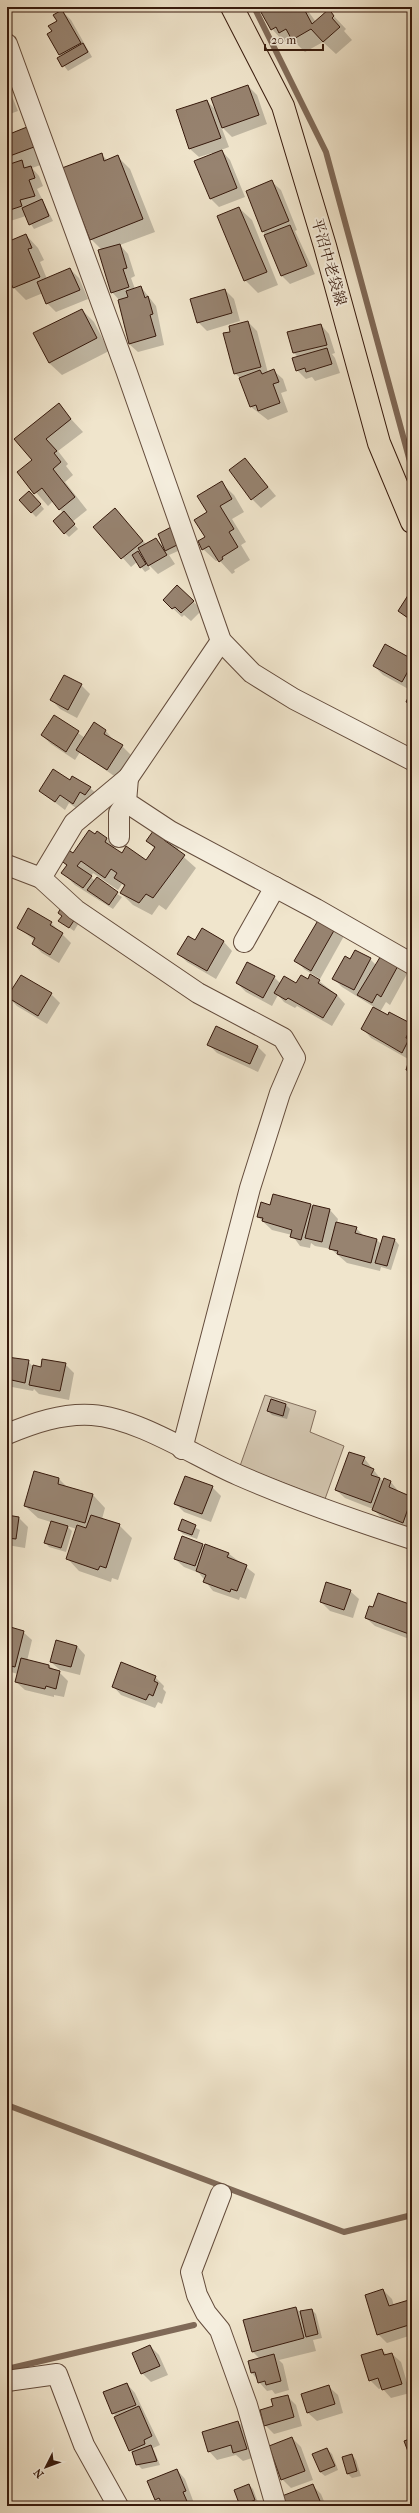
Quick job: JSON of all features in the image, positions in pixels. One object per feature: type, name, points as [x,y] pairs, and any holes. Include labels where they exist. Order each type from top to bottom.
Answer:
[{"type":"main road","name":"平沼中老袋線","points":[[233,7],[283,106],[325,246],[379,442],[412,522]]},
{"type":"street","points":[[7,44],[126,370],[220,641],[252,673],[294,700],[412,760]]},
{"type":"street","points":[[41,878],[74,823],[128,778],[220,641]]},
{"type":"street","points":[[119,837],[119,813],[126,802],[128,778]]},
{"type":"street","points":[[126,802],[170,831],[316,909],[412,964]]},
{"type":"street","points":[[7,865],[41,878],[76,910],[198,993],[283,1038],[295,1058],[280,1093],[250,1188],[182,1449]]},
{"type":"street","points":[[244,942],[275,887]]},
{"type":"street","points":[[7,1434],[38,1421],[93,1415],[126,1423],[304,1504],[412,1540]]},
{"type":"street","points":[[221,2194],[191,2272],[200,2301],[206,2313],[220,2330],[247,2405],[276,2506]]},
{"type":"street","points":[[7,2381],[57,2374],[84,2445],[118,2506]]},
{"type":"shaded area","points":[[265,1395],[316,1411],[310,1432],[344,1446],[325,1499],[240,1466]]},
{"type":"building","points":[[258,7],[303,7],[312,24],[329,9],[334,16],[332,18],[340,27],[323,42],[311,29],[292,40],[286,29],[279,33],[276,27],[271,30]]},
{"type":"building","points":[[62,10],[81,43],[59,55],[47,34],[52,31],[48,26],[57,21],[53,15]]},
{"type":"building","points":[[83,43],[88,52],[62,67],[57,58]]},
{"type":"building","points":[[248,85],[259,115],[222,128],[211,98]]},
{"type":"building","points":[[207,100],[221,138],[189,149],[176,110]]},
{"type":"building","points":[[27,127],[34,147],[7,157],[7,135]]},
{"type":"building","points":[[222,150],[237,188],[210,199],[194,161]]},
{"type":"building","points":[[102,153],[104,161],[118,155],[143,219],[90,240],[62,168]]},
{"type":"building","points":[[22,160],[24,168],[31,166],[35,178],[29,180],[35,196],[20,200],[22,206],[7,211],[7,165]]},
{"type":"building","points":[[272,180],[289,221],[262,232],[246,191]]},
{"type":"building","points":[[42,199],[49,216],[29,225],[22,208]]},
{"type":"building","points":[[239,207],[267,272],[244,281],[217,216]]},
{"type":"building","points":[[290,225],[307,266],[281,276],[264,235]]},
{"type":"building","points":[[26,234],[32,248],[28,249],[40,277],[13,288],[7,274],[7,242]]},
{"type":"building","points":[[120,244],[127,268],[123,269],[129,287],[111,293],[98,250]]},
{"type":"building","points":[[70,268],[80,290],[46,304],[37,282]]},
{"type":"building","points":[[141,286],[145,298],[148,296],[153,314],[150,315],[156,336],[129,344],[118,300],[128,297],[126,291]]},
{"type":"building","points":[[225,289],[232,313],[197,323],[190,299]]},
{"type":"building","points":[[82,309],[97,338],[49,363],[33,333]]},
{"type":"building","points":[[248,321],[261,367],[234,374],[223,333],[230,332],[229,326]]},
{"type":"building","points":[[321,324],[327,345],[293,353],[287,332]]},
{"type":"building","points":[[327,348],[332,364],[306,372],[305,368],[296,371],[292,358]]},
{"type":"building","points":[[274,369],[279,382],[273,384],[280,403],[258,411],[256,405],[250,407],[239,378],[260,370],[262,374]]},
{"type":"building","points":[[59,403],[71,419],[46,439],[57,451],[54,453],[61,462],[53,469],[75,497],[59,510],[42,488],[34,494],[17,472],[32,460],[14,439]]},
{"type":"building","points":[[245,458],[268,487],[251,500],[229,470]]},
{"type":"building","points":[[222,481],[232,499],[220,506],[234,529],[229,532],[238,547],[222,557],[223,559],[219,562],[209,546],[202,550],[198,541],[205,537],[194,520],[207,512],[197,496]]},
{"type":"building","points":[[29,491],[41,504],[31,513],[19,500]]},
{"type":"building","points":[[115,508],[143,541],[121,559],[93,527]]},
{"type":"building","points":[[64,511],[75,524],[64,534],[53,521]]},
{"type":"building","points":[[173,526],[181,543],[165,551],[158,534]]},
{"type":"building","points":[[156,538],[167,555],[148,566],[138,548]]},
{"type":"building","points":[[138,551],[146,564],[140,568],[132,555]]},
{"type":"building","points":[[177,585],[194,601],[181,613],[175,607],[172,609],[163,600]]},
{"type":"building","points":[[412,589],[412,611],[408,618],[398,611]]},
{"type":"building","points":[[385,644],[412,659],[412,664],[402,682],[373,666]]},
{"type":"building","points":[[64,675],[82,684],[68,710],[50,700]]},
{"type":"building","points":[[412,689],[412,704],[406,702]]},
{"type":"building","points":[[54,715],[79,731],[66,752],[41,735]]},
{"type":"building","points":[[94,722],[106,730],[104,734],[123,745],[107,770],[76,750]]},
{"type":"building","points":[[53,769],[70,780],[72,776],[91,787],[85,795],[80,792],[73,804],[60,795],[55,802],[39,791]]},
{"type":"building","points":[[156,827],[168,835],[164,840],[185,855],[153,898],[146,894],[139,903],[120,893],[125,885],[114,878],[117,873],[111,869],[105,878],[81,861],[77,866],[92,876],[83,888],[61,873],[67,865],[60,860],[67,849],[73,853],[89,830],[95,834],[97,831],[107,838],[105,842],[122,853],[126,846],[146,860],[155,847],[146,841]]},
{"type":"building","points":[[97,877],[118,892],[109,905],[87,890]]},
{"type":"building","points":[[62,906],[77,916],[69,928],[58,921],[62,916],[58,913]]},
{"type":"building","points":[[28,908],[52,922],[50,925],[63,933],[50,955],[32,944],[35,938],[17,928]]},
{"type":"building","points":[[320,917],[336,927],[311,971],[294,961]]},
{"type":"building","points":[[202,928],[224,941],[207,971],[177,954],[188,936],[195,940]]},
{"type":"building","points":[[355,950],[371,958],[354,990],[332,979],[345,956],[350,959]]},
{"type":"building","points":[[382,954],[399,964],[381,997],[377,994],[372,1003],[357,995]]},
{"type":"building","points":[[247,962],[275,976],[263,998],[236,983]]},
{"type":"building","points":[[310,974],[320,980],[318,983],[337,995],[323,1018],[288,998],[286,1000],[274,993],[284,976],[296,983],[301,975],[308,979]]},
{"type":"building","points":[[21,975],[52,993],[38,1016],[7,997]]},
{"type":"building","points":[[373,1007],[388,1015],[389,1012],[412,1024],[406,1038],[409,1039],[402,1053],[361,1029]]},
{"type":"building","points":[[216,1026],[258,1046],[250,1064],[207,1045]]},
{"type":"building","points":[[412,1053],[412,1071],[406,1070]]},
{"type":"building","points":[[273,1194],[311,1204],[301,1240],[290,1237],[292,1230],[262,1221],[263,1218],[257,1217],[261,1202],[270,1205]]},
{"type":"building","points":[[313,1205],[330,1209],[322,1242],[305,1238]]},
{"type":"building","points":[[336,1222],[357,1227],[355,1233],[377,1239],[371,1263],[337,1254],[338,1251],[329,1249]]},
{"type":"building","points":[[383,1236],[395,1239],[387,1266],[375,1263]]},
{"type":"building","points":[[7,1357],[29,1360],[25,1383],[7,1379]]},
{"type":"building","points":[[42,1359],[66,1363],[60,1391],[29,1385],[33,1365],[41,1367]]},
{"type":"building","points":[[271,1399],[286,1404],[283,1416],[267,1411]]},
{"type":"building","points":[[349,1452],[365,1457],[362,1464],[374,1469],[371,1475],[380,1478],[371,1503],[335,1490]]},
{"type":"building","points":[[34,1471],[59,1478],[58,1484],[93,1494],[85,1523],[24,1506]]},
{"type":"building","points":[[185,1476],[213,1486],[202,1514],[174,1504]]},
{"type":"building","points":[[384,1478],[391,1481],[389,1487],[412,1497],[403,1523],[372,1510]]},
{"type":"building","points":[[7,1515],[19,1517],[16,1539],[7,1538]]},
{"type":"building","points":[[91,1515],[120,1524],[106,1568],[100,1566],[98,1570],[66,1559],[77,1525],[86,1528]]},
{"type":"building","points":[[182,1519],[196,1525],[192,1535],[178,1530]]},
{"type":"building","points":[[51,1521],[68,1526],[61,1548],[44,1543]]},
{"type":"building","points":[[182,1536],[203,1544],[195,1566],[174,1559]]},
{"type":"building","points":[[205,1544],[229,1553],[227,1557],[247,1565],[237,1591],[231,1589],[230,1592],[203,1582],[206,1575],[196,1571]]},
{"type":"building","points":[[326,1582],[351,1590],[344,1610],[320,1602]]},
{"type":"building","points":[[378,1593],[412,1605],[412,1625],[409,1634],[365,1618],[369,1606],[373,1607]]},
{"type":"building","points":[[7,1626],[24,1631],[15,1667],[7,1665]]},
{"type":"building","points":[[56,1640],[77,1646],[71,1667],[50,1662]]},
{"type":"building","points":[[21,1658],[49,1665],[49,1668],[60,1671],[56,1689],[46,1686],[45,1689],[15,1682]]},
{"type":"building","points":[[121,1662],[156,1676],[154,1681],[158,1683],[153,1696],[149,1694],[146,1700],[112,1687]]},
{"type":"building","points":[[383,2289],[389,2306],[412,2299],[412,2324],[377,2335],[365,2295]]},
{"type":"building","points":[[296,2307],[304,2338],[252,2352],[243,2320]]},
{"type":"building","points":[[312,2309],[318,2334],[306,2337],[300,2311]]},
{"type":"building","points":[[150,2345],[160,2366],[141,2374],[132,2353]]},
{"type":"building","points":[[382,2349],[384,2355],[392,2353],[402,2384],[382,2390],[378,2378],[369,2381],[361,2355]]},
{"type":"building","points":[[274,2354],[281,2381],[266,2385],[265,2381],[258,2383],[255,2372],[251,2373],[248,2361]]},
{"type":"building","points":[[127,2383],[136,2405],[112,2414],[103,2392]]},
{"type":"building","points":[[329,2385],[335,2404],[307,2413],[301,2394]]},
{"type":"building","points":[[288,2395],[294,2417],[264,2426],[260,2410],[273,2406],[271,2399]]},
{"type":"building","points":[[139,2406],[152,2436],[144,2440],[145,2444],[129,2451],[114,2417]]},
{"type":"building","points":[[238,2421],[247,2449],[233,2453],[231,2445],[208,2452],[202,2432]]},
{"type":"building","points":[[292,2437],[305,2471],[281,2480],[269,2446]]},
{"type":"building","points":[[412,2438],[412,2462],[404,2441]]},
{"type":"building","points":[[151,2445],[157,2461],[136,2465],[132,2452]]},
{"type":"building","points":[[327,2448],[335,2466],[320,2472],[312,2454]]},
{"type":"building","points":[[352,2454],[357,2471],[347,2474],[342,2457]]},
{"type":"building","points":[[177,2469],[186,2491],[183,2492],[189,2506],[163,2506],[159,2498],[155,2500],[147,2481]]},
{"type":"building","points":[[249,2484],[255,2500],[240,2506],[234,2490]]},
{"type":"building","points":[[313,2484],[322,2506],[286,2506],[282,2496]]},
{"type":"waterway","points":[[254,7],[326,152],[412,469]]},
{"type":"waterway","points":[[7,2105],[344,2232],[412,2215]]},
{"type":"waterway","points":[[7,2369],[194,2325]]}]
